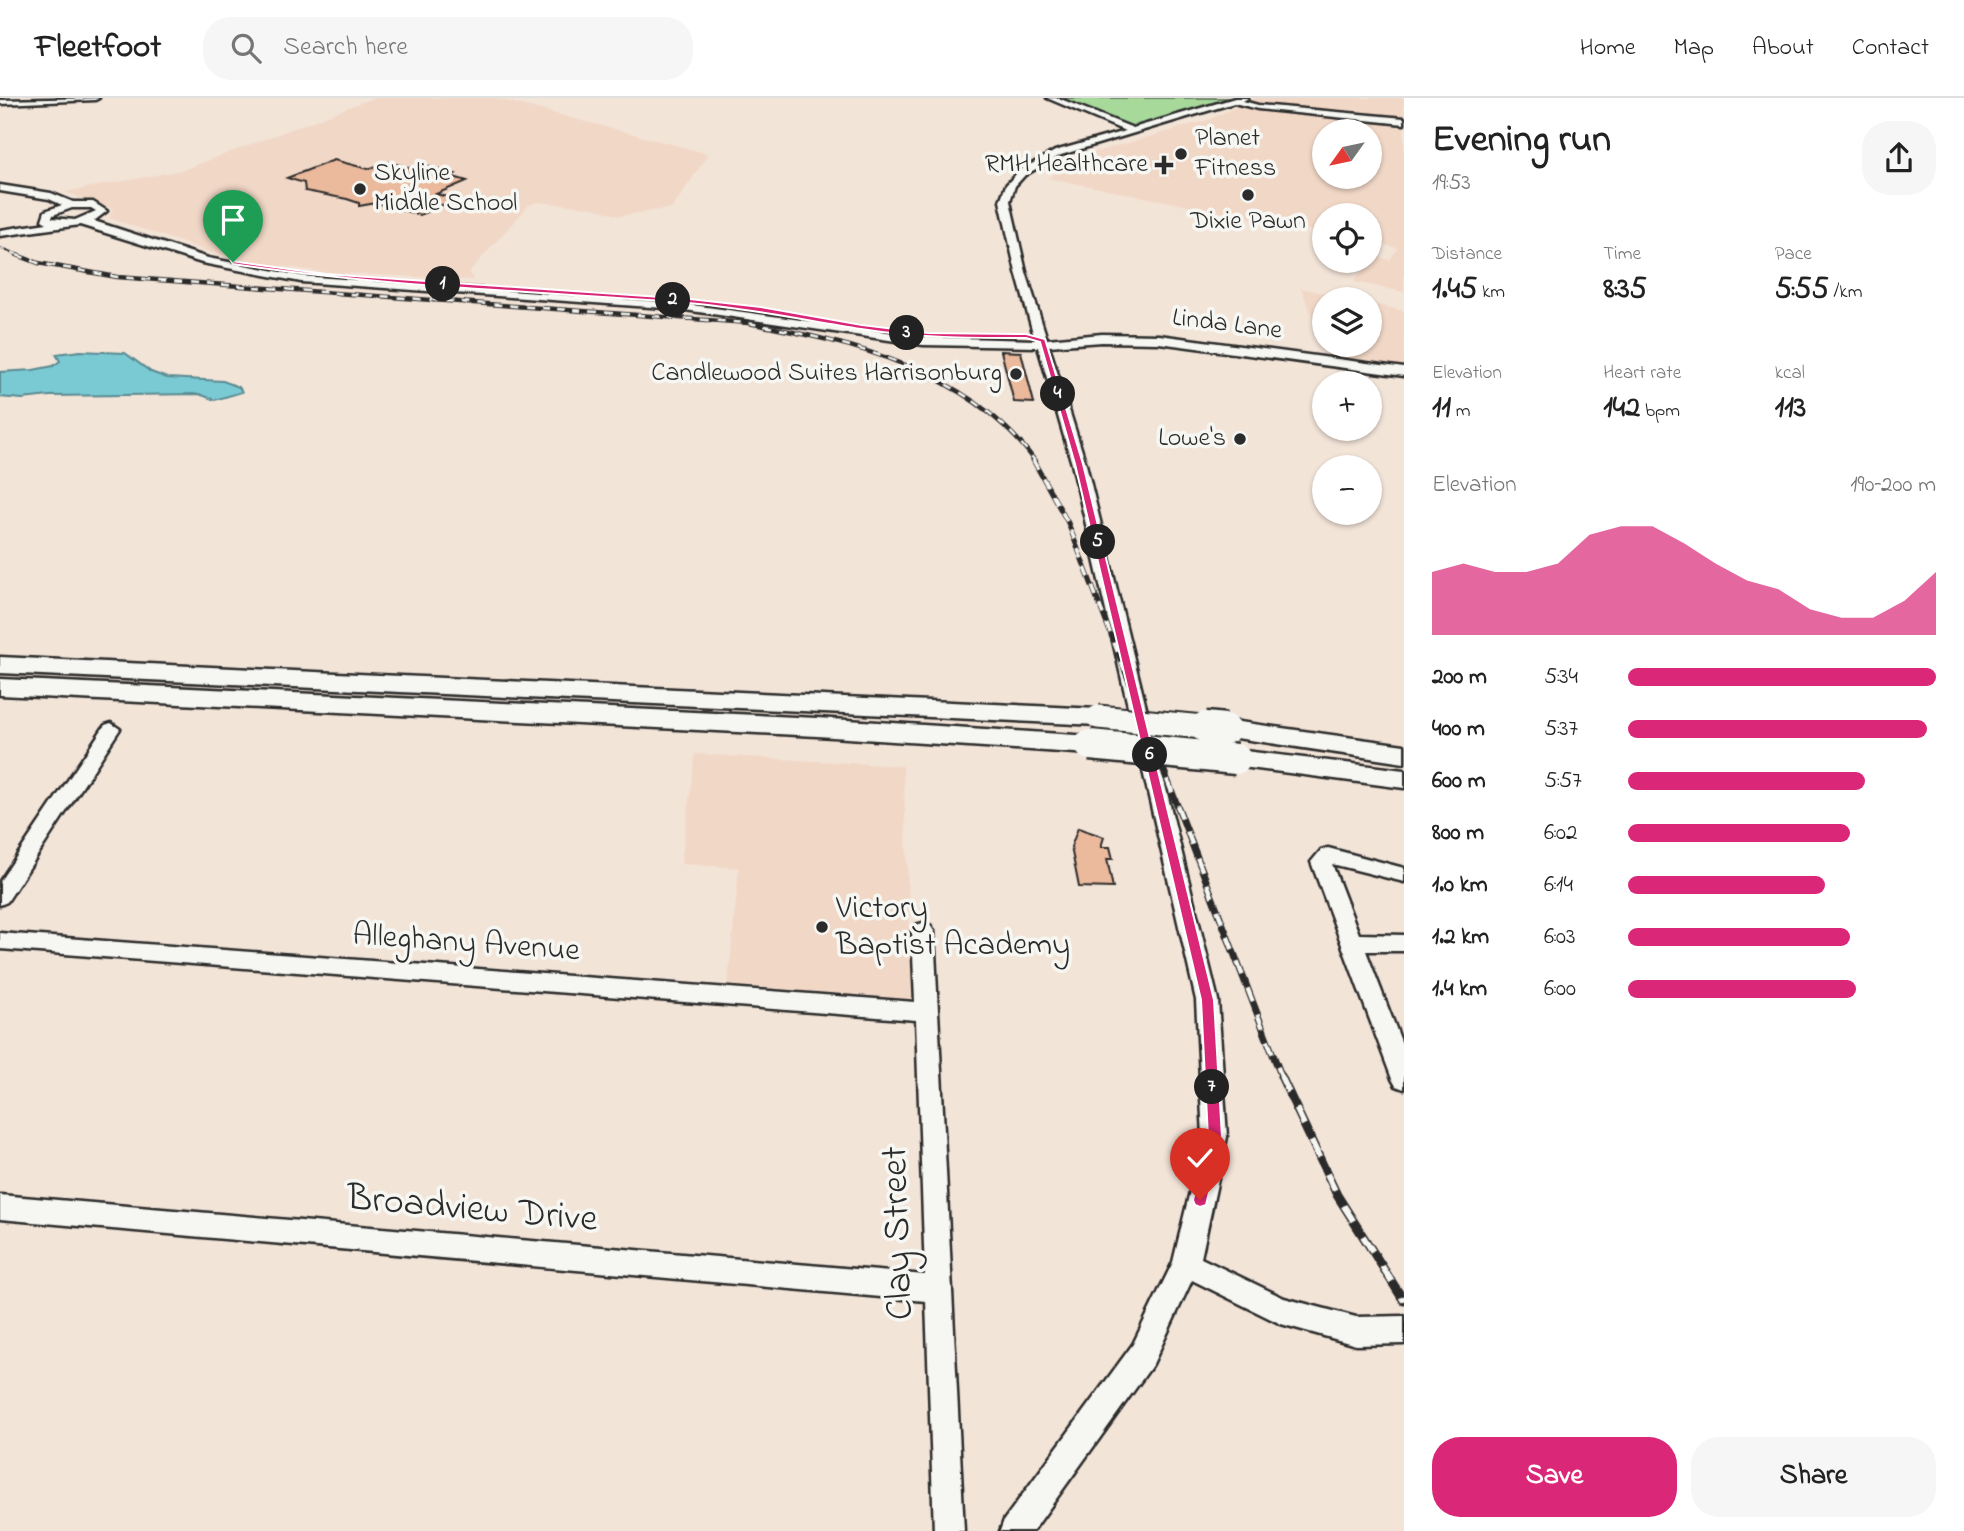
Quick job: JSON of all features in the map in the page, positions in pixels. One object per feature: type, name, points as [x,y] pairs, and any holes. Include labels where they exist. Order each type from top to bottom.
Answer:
[{"type":"highway","points":[[0,665],[1098,717],[1404,743]]},
{"type":"highway","points":[[0,687],[817,727],[1090,745],[1404,779]]},
{"type":"highway","points":[[1235,730],[1404,754]]},
{"type":"highway","points":[[1289,765],[1404,786]]},
{"type":"street","points":[[0,102],[95,98]]},
{"type":"street","points":[[1051,98],[1131,130]]},
{"type":"street","points":[[1015,1531],[1143,1354],[1186,1264],[1215,1137],[1208,1000],[1082,476],[1006,214],[1005,201],[1011,185],[1022,173],[1058,153],[1244,98]]},
{"type":"street","points":[[1234,101],[1258,107],[1404,121]]},
{"type":"street","points":[[0,188],[51,196],[65,204],[85,204],[101,208],[102,212],[94,218],[79,222],[49,218],[0,231]]},
{"type":"street","points":[[49,218],[65,204]]},
{"type":"street","name":"Linda Lane","points":[[94,218],[170,245],[259,268],[325,276],[690,301],[761,309],[862,327],[928,335],[1026,336],[1043,341]]},
{"type":"street","name":"Linda Lane","points":[[79,222],[206,261],[301,279],[678,306],[923,341],[1025,344],[1111,338],[1159,339],[1404,372]]},
{"type":"street","points":[[0,231],[72,226],[115,232]]},
{"type":"street","points":[[0,897],[111,729]]},
{"type":"street","points":[[1404,875],[1328,855],[1321,862],[1404,1079]]},
{"type":"street","name":"Clay Street","points":[[923,931],[950,1531]]},
{"type":"street","name":"Alleghany Avenue","points":[[0,941],[927,1012]]},
{"type":"street","points":[[1352,942],[1404,943]]},
{"type":"street","name":"Broadview Drive","points":[[0,1207],[938,1289]]},
{"type":"street","points":[[1186,1264],[1281,1311],[1356,1331],[1404,1330]]},
{"type":"shaded area","points":[[373,98],[495,98],[709,154],[672,208],[620,216],[590,207],[537,202],[529,205],[469,272],[473,280],[321,272],[259,263],[213,253],[109,218],[113,209],[65,192],[183,170]]},
{"type":"shaded area","points":[[1255,98],[1404,98],[1404,292],[1354,282],[1360,273],[1382,273],[1382,258],[1390,260],[1398,248],[1382,245],[1382,203],[1312,203],[1312,230],[1048,178],[1075,158],[1208,120]]},
{"type":"shaded area","points":[[1301,288],[1312,290],[1312,316]]},
{"type":"shaded area","points":[[1382,306],[1404,311],[1404,367],[1329,358],[1382,357]]},
{"type":"shaded area","name":"Victory Baptist Academy","points":[[695,754],[903,766],[913,999],[728,985],[739,868],[681,864]]},
{"type":"green space","points":[[1055,98],[1237,98],[1130,129]]},
{"type":"water","points":[[80,351],[125,353],[151,372],[167,378],[223,381],[239,387],[242,392],[215,400],[199,394],[50,396],[22,399],[0,397],[0,372],[53,366],[60,361],[56,354]]},
{"type":"building","name":"Skyline Middle School","points":[[334,160],[368,169],[388,162],[419,170],[427,166],[455,174],[450,176],[467,181],[436,194],[456,199],[420,215],[376,203],[359,206],[359,203],[347,199],[305,191],[304,183],[287,178]]},
{"type":"building","name":"Candlewood Suites Harrisonburg","points":[[1001,351],[1021,352],[1034,403],[1014,402]]},
{"type":"building","points":[[1078,828],[1104,837],[1101,847],[1110,847],[1113,859],[1107,859],[1113,888],[1079,887],[1071,847]]},
{"type":"railway","points":[[0,248],[21,256]]},
{"type":"railway","points":[[17,255],[38,263],[117,277],[748,323],[827,340],[906,365],[978,404],[1009,430],[1035,461]]},
{"type":"railway","points":[[1033,460],[1068,523],[1147,729]]},
{"type":"railway","points":[[1147,727],[1282,1078]]},
{"type":"railway","points":[[1281,1076],[1337,1195],[1404,1301]]},
{"type":"place","name":"Planet Fitness","points":[[1181,154]]},
{"type":"place","name":"RMH Healthcare","points":[[1164,165]]},
{"type":"place","name":"Skyline Middle School","points":[[360,189]]},
{"type":"place","name":"Dixie Pawn","points":[[1248,195]]},
{"type":"place","name":"Candlewood Suites Harrisonburg","points":[[1016,374]]},
{"type":"place","name":"Lowe's","points":[[1240,439]]},
{"type":"place","name":"Victory Baptist Academy","points":[[822,927]]},
{"type":"route","points":[[233,262],[325,276],[690,301],[761,309],[862,327],[928,335],[1026,336],[1043,341],[1079,464],[1208,1000],[1215,1137],[1200,1200]]}]
